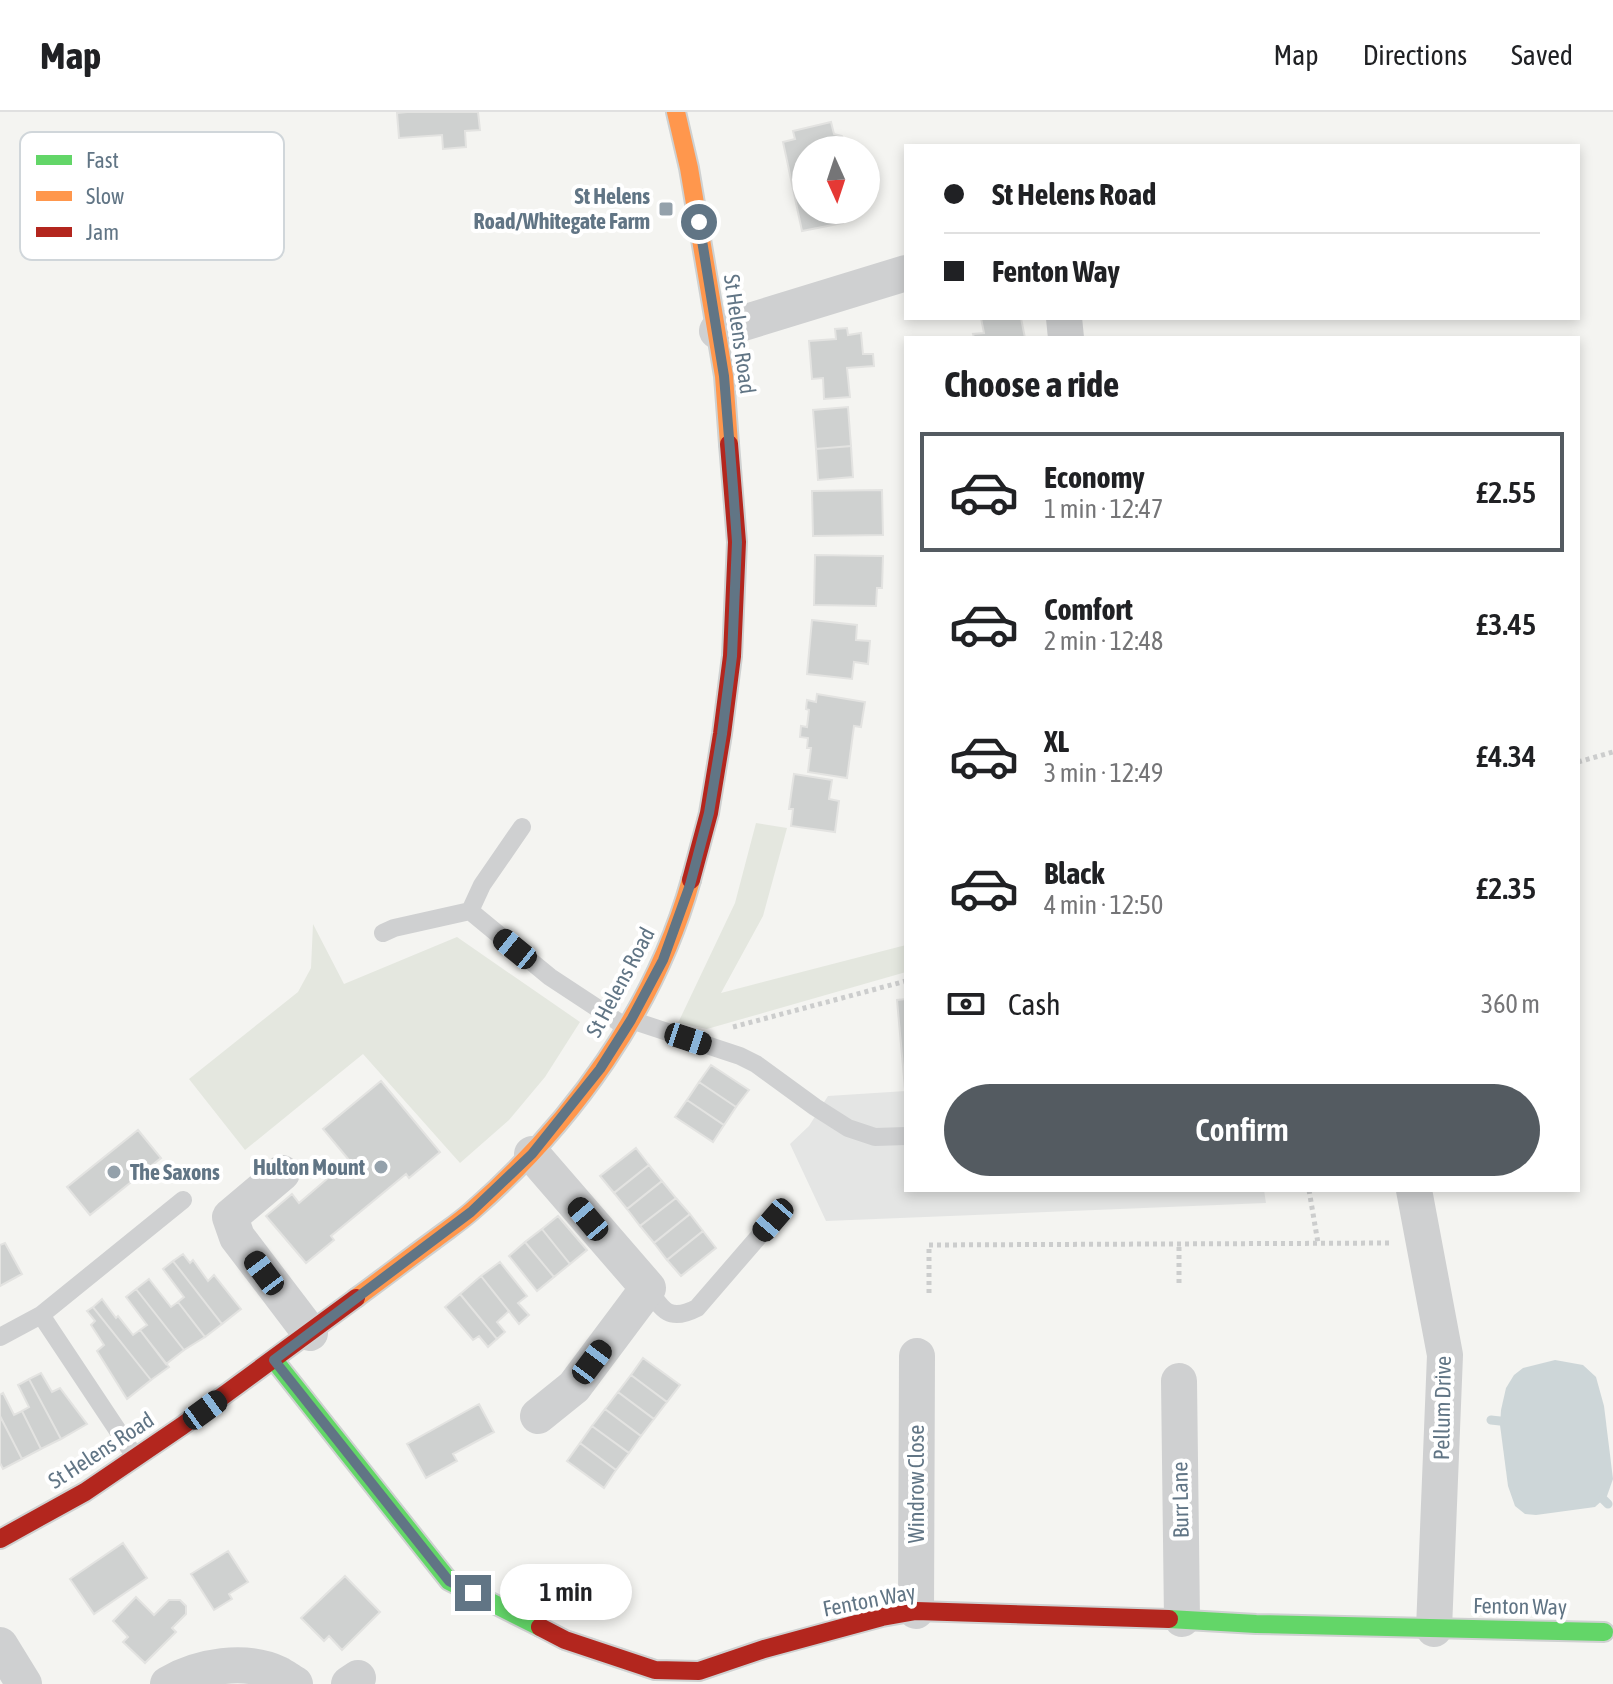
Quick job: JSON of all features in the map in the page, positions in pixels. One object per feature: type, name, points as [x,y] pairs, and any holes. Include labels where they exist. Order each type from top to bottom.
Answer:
[{"type":"main road","name":"St Helens Road","points":[[0,1539],[85,1492],[136,1458],[274,1360],[471,1212],[532,1154],[600,1069],[663,960],[690,885],[709,813],[732,656],[737,542],[724,376],[689,168],[676,112]]},
{"type":"main road","name":"Fenton Way","points":[[274,1360],[449,1581],[565,1640],[655,1670],[699,1671],[764,1649],[882,1617],[916,1611],[1256,1624],[1604,1632]]},
{"type":"street","points":[[717,331],[904,274]]},
{"type":"street","points":[[532,1154],[648,1288],[574,1387],[538,1416]]},
{"type":"street","points":[[282,1173],[230,1217],[237,1237],[310,1333]]},
{"type":"street","name":"Pellum Drive","points":[[1414,1192],[1445,1355],[1434,1629]]},
{"type":"street","name":"Windrow Close","points":[[916,1611],[917,1356]]},
{"type":"street","name":"Burr Lane","points":[[1179,1381],[1182,1619]]},
{"type":"street","points":[[0,1645],[24,1684]]},
{"type":"street","points":[[168,1684],[208,1668],[246,1665],[277,1673],[295,1684]]},
{"type":"lane","points":[[470,911],[482,885],[522,827]]},
{"type":"lane","points":[[470,911],[550,977],[628,1023],[740,1056],[858,1132],[875,1137],[904,1136]]},
{"type":"lane","points":[[383,933],[470,911]]},
{"type":"lane","points":[[0,1337],[41,1315],[183,1200]]},
{"type":"lane","points":[[648,1288],[666,1312],[686,1313],[697,1308],[773,1220]]},
{"type":"lane","points":[[41,1315],[136,1458]]},
{"type":"path","points":[[1580,761],[1613,752]]},
{"type":"path","points":[[688,1039],[904,982]]},
{"type":"path","points":[[1309,1192],[1318,1243]]},
{"type":"path","points":[[929,1293],[929,1245],[1426,1243]]},
{"type":"path","points":[[1179,1244],[1179,1283]]},
{"type":"shaded area","points":[[756,823],[787,828],[763,916],[721,993],[904,946],[904,973],[707,1029],[678,1023],[735,903]]},
{"type":"shaded area","points":[[313,924],[344,984],[457,937],[580,1022],[545,1077],[509,1120],[460,1163],[363,1054],[245,1150],[189,1079],[298,992],[311,968]]},
{"type":"shaded area","points":[[904,1091],[904,1192],[1264,1192],[1266,1203],[826,1221],[790,1144],[809,1126],[828,1096]]},
{"type":"shaded area","points":[[1555,1360],[1583,1365],[1596,1377],[1604,1406],[1613,1479],[1607,1496],[1595,1507],[1525,1514],[1515,1506],[1508,1486],[1501,1410],[1506,1388],[1514,1375],[1523,1368]]},
{"type":"building","points":[[478,112],[480,130],[465,131],[466,147],[443,149],[442,135],[399,138],[397,113]]},
{"type":"building","points":[[831,122],[834,134],[842,136],[794,136],[793,131]]},
{"type":"building","points":[[792,140],[792,184],[783,142]]},
{"type":"building","points":[[801,224],[838,224],[802,231]]},
{"type":"building","points":[[981,320],[1021,320],[1025,336],[973,334],[984,333]]},
{"type":"building","points":[[847,328],[848,335],[861,333],[863,354],[873,354],[874,366],[847,368],[850,397],[824,399],[823,378],[812,379],[809,341],[836,339],[835,329]]},
{"type":"building","points":[[848,407],[851,446],[816,449],[813,410]]},
{"type":"building","points":[[851,446],[853,477],[818,480],[816,449]]},
{"type":"building","points":[[882,490],[883,535],[813,536],[812,491]]},
{"type":"building","points":[[815,555],[883,556],[882,588],[877,588],[876,606],[814,605]]},
{"type":"building","points":[[812,620],[857,625],[856,640],[870,641],[868,664],[854,662],[852,679],[807,674]]},
{"type":"building","points":[[817,694],[865,702],[861,727],[854,726],[847,778],[808,772],[811,748],[807,748],[808,738],[800,737],[801,726],[807,727],[807,700],[816,702]]},
{"type":"building","points":[[794,774],[832,780],[829,799],[839,801],[835,832],[791,826],[793,809],[789,809]]},
{"type":"building","points":[[904,999],[904,1078],[897,1000]]},
{"type":"building","points":[[711,1065],[749,1090],[736,1107],[699,1082]]},
{"type":"building","name":"Hulton Mount","points":[[381,1081],[440,1152],[409,1178],[406,1174],[331,1236],[334,1240],[306,1263],[266,1216],[292,1194],[299,1203],[349,1160],[323,1129]]},
{"type":"building","points":[[699,1082],[736,1107],[724,1125],[687,1100]]},
{"type":"building","points":[[687,1100],[724,1125],[713,1142],[675,1117]]},
{"type":"building","name":"The Saxons","points":[[138,1130],[161,1158],[90,1215],[67,1187]]},
{"type":"building","points":[[636,1148],[649,1165],[614,1193],[600,1176]]},
{"type":"building","points":[[649,1165],[662,1181],[627,1209],[614,1193]]},
{"type":"building","points":[[662,1181],[676,1198],[640,1226],[627,1209]]},
{"type":"building","points":[[676,1198],[690,1214],[654,1243],[640,1226]]},
{"type":"building","points":[[690,1214],[703,1231],[667,1260],[654,1243]]},
{"type":"building","points":[[558,1216],[587,1250],[570,1264],[542,1229]]},
{"type":"building","points":[[542,1229],[570,1264],[554,1277],[525,1242]]},
{"type":"building","points":[[703,1231],[716,1248],[681,1276],[667,1260]]},
{"type":"building","points":[[525,1242],[554,1277],[537,1291],[509,1256]]},
{"type":"building","points":[[5,1243],[22,1274],[0,1286],[0,1245]]},
{"type":"building","points":[[183,1254],[190,1263],[193,1260],[208,1281],[214,1275],[241,1309],[222,1324],[173,1261]]},
{"type":"building","points":[[173,1261],[222,1324],[205,1337],[178,1302],[184,1297],[163,1269]]},
{"type":"building","points":[[500,1262],[527,1296],[518,1303],[529,1315],[519,1324],[481,1276]]},
{"type":"building","points":[[481,1276],[509,1311],[497,1322],[505,1332],[497,1339],[460,1294]]},
{"type":"building","points":[[149,1279],[171,1307],[178,1302],[205,1337],[184,1350],[136,1289]]},
{"type":"building","points":[[136,1289],[184,1350],[166,1364],[140,1330],[147,1325],[126,1297]]},
{"type":"building","points":[[460,1294],[497,1339],[488,1347],[479,1336],[473,1340],[445,1307]]},
{"type":"building","points":[[102,1299],[133,1335],[140,1330],[169,1367],[151,1380],[93,1307]]},
{"type":"building","points":[[93,1307],[151,1380],[127,1399],[97,1351],[104,1345],[91,1325],[95,1321],[87,1311]]},
{"type":"building","points":[[643,1358],[680,1385],[667,1402],[631,1375]]},
{"type":"building","points":[[41,1373],[52,1392],[60,1388],[87,1424],[61,1439],[29,1379]]},
{"type":"building","points":[[631,1375],[667,1402],[654,1419],[618,1392]]},
{"type":"building","points":[[29,1379],[61,1439],[41,1449],[22,1411],[29,1407],[18,1385]]},
{"type":"building","points":[[618,1392],[654,1419],[641,1436],[605,1409]]},
{"type":"building","points":[[3,1393],[14,1415],[22,1411],[41,1449],[22,1459],[0,1416],[0,1395]]},
{"type":"building","points":[[479,1404],[494,1432],[453,1454],[457,1461],[426,1478],[407,1444]]},
{"type":"building","points":[[605,1409],[641,1436],[629,1453],[592,1426]]},
{"type":"building","points":[[0,1416],[22,1459],[3,1469],[0,1463]]},
{"type":"building","points":[[592,1426],[629,1453],[616,1470],[580,1443]]},
{"type":"building","points":[[580,1443],[616,1470],[604,1488],[567,1461]]},
{"type":"building","points":[[123,1543],[147,1578],[94,1614],[70,1579]]},
{"type":"building","points":[[228,1551],[248,1582],[229,1594],[232,1599],[214,1610],[191,1574]]},
{"type":"building","points":[[345,1576],[380,1612],[342,1650],[329,1636],[324,1641],[301,1618]]},
{"type":"building","points":[[136,1597],[154,1615],[169,1600],[180,1600],[186,1606],[186,1614],[172,1628],[176,1632],[145,1663],[123,1642],[128,1637],[113,1621]]},
{"type":"waterway","points":[[1491,1420],[1500,1421]]},
{"type":"waterway","points":[[1603,1499],[1608,1504]]},
{"type":"traffic: fast","points":[[274,1360],[449,1581],[540,1627]]},
{"type":"traffic: fast","points":[[1169,1619],[1604,1632]]},
{"type":"traffic: slow","points":[[676,112],[689,168],[724,376],[729,444]]},
{"type":"traffic: slow","points":[[356,1298],[473,1210],[544,1140],[576,1101],[606,1061],[656,974],[691,880]]},
{"type":"traffic: jam","points":[[691,880],[709,813],[732,656],[737,542],[729,444]]},
{"type":"traffic: jam","points":[[0,1539],[85,1492],[182,1426],[356,1298]]},
{"type":"traffic: jam","points":[[540,1627],[565,1640],[655,1670],[699,1671],[764,1649],[882,1617],[916,1611],[1169,1619]]},
{"type":"place","name":"St Helens Road/Whitegate Farm","points":[[666,209]]},
{"type":"place","name":"Hulton Mount","points":[[381,1167]]},
{"type":"place","name":"The Saxons","points":[[114,1172]]},
{"type":"route","points":[[473,1593],[449,1581],[274,1360],[471,1212],[532,1154],[600,1069],[663,960],[690,885],[709,813],[732,656],[737,542],[733,487],[724,376],[699,222]]}]
